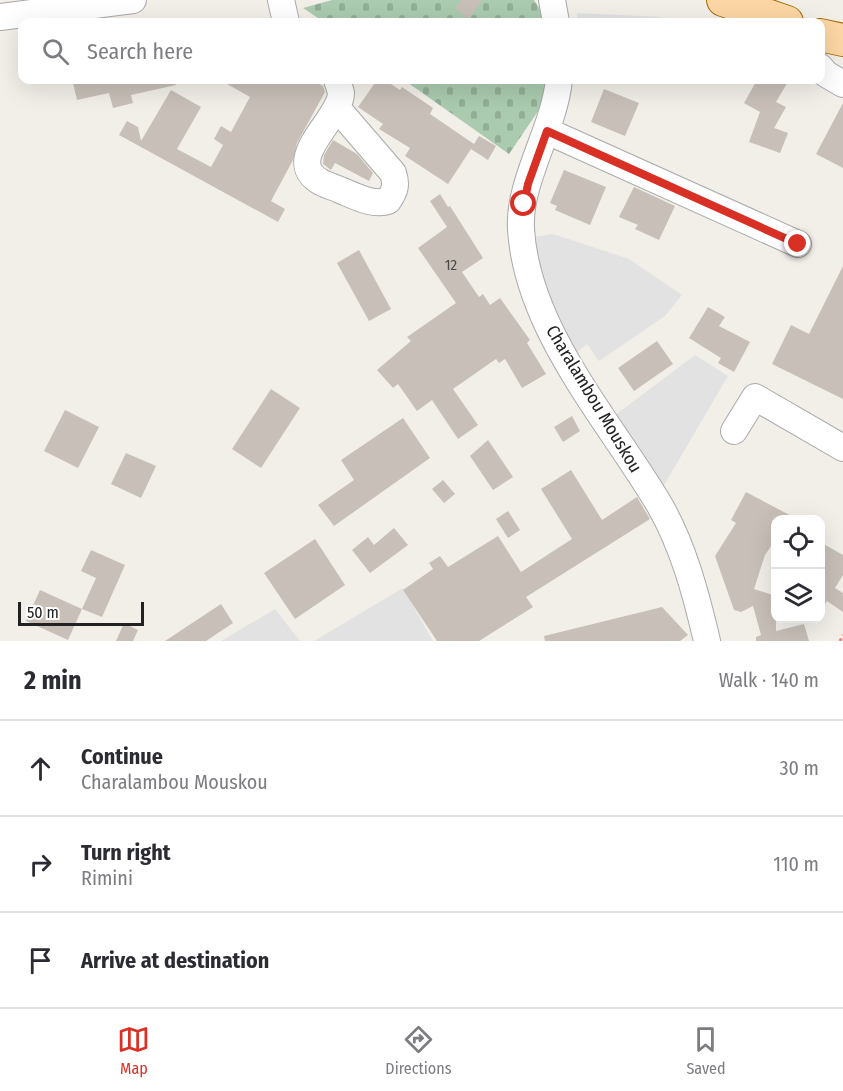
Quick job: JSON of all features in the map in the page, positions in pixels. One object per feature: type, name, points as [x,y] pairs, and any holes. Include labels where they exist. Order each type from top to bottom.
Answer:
[{"type":"main road","points":[[723,0],[775,18]]},
{"type":"main road","points":[[825,36],[843,40]]},
{"type":"street","points":[[0,17],[134,0]]},
{"type":"street","points":[[281,0],[285,18]]},
{"type":"street","points":[[552,0],[555,18]]},
{"type":"street","points":[[825,73],[843,84]]},
{"type":"street","points":[[337,108],[340,93],[338,84]]},
{"type":"street","name":"Charalambou Mouskou","points":[[558,84],[555,105],[528,184],[521,226],[523,248],[531,280],[559,347],[600,416],[659,504],[676,537],[707,641]]},
{"type":"street","points":[[547,131],[798,244]]},
{"type":"street","points":[[734,431],[755,397],[843,448]]},
{"type":"path","points":[[840,641],[843,635]]},
{"type":"green space","points":[[332,0],[534,0],[545,18],[318,18],[303,8]]},
{"type":"green space","points":[[410,84],[550,84],[549,95],[509,154]]},
{"type":"shaded area","points":[[577,13],[661,17],[661,18],[577,18]]},
{"type":"shaded area","points":[[553,234],[629,259],[682,295],[665,316],[599,361],[587,344],[572,356],[538,287],[528,238]]},
{"type":"shaded area","points":[[695,355],[728,376],[660,492],[610,419]]},
{"type":"shaded area","points":[[403,588],[433,641],[314,641]]},
{"type":"shaded area","points":[[275,609],[300,641],[221,641]]},
{"type":"building","points":[[461,0],[482,0],[470,18],[455,8]]},
{"type":"building","points":[[73,84],[176,85],[131,95],[133,103],[113,108],[109,93],[77,100]]},
{"type":"building","points":[[227,84],[319,84],[323,86],[325,92],[297,143],[293,160],[271,201],[285,209],[278,222],[119,135],[127,121],[138,127],[141,141],[171,90],[201,107],[177,149],[211,167],[223,145],[214,139],[221,126],[231,132],[250,97]]},
{"type":"building","points":[[374,84],[391,84],[400,90],[402,87],[433,108],[430,114],[474,144],[479,136],[496,146],[488,160],[471,149],[448,184],[405,156],[410,148],[379,129],[383,124],[358,107]]},
{"type":"building","points":[[755,84],[787,84],[776,102],[786,107],[774,128],[788,133],[780,153],[749,142],[760,112],[744,103]]},
{"type":"building","points":[[604,89],[639,103],[625,136],[591,122]]},
{"type":"building","points":[[843,103],[843,168],[816,154]]},
{"type":"building","points":[[333,140],[357,154],[373,173],[369,181],[335,163],[331,170],[323,164],[324,155]]},
{"type":"building","points":[[564,170],[606,187],[590,225],[555,210],[557,206],[550,203]]},
{"type":"building","points":[[634,187],[675,206],[659,240],[635,229],[638,225],[619,217]]},
{"type":"building","points":[[440,194],[483,258],[462,272],[479,297],[483,294],[490,305],[500,298],[530,340],[527,343],[546,374],[522,388],[505,359],[499,363],[496,359],[453,389],[478,425],[458,439],[432,400],[417,411],[398,384],[393,388],[377,370],[411,341],[407,337],[456,303],[418,248],[447,227],[430,201]]},
{"type":"building","points":[[359,250],[391,309],[369,321],[337,263]]},
{"type":"building","points":[[843,266],[843,399],[772,364],[791,325],[809,334]]},
{"type":"building","points":[[708,307],[725,317],[719,326],[750,342],[734,372],[718,363],[721,358],[689,338]]},
{"type":"building","points":[[657,341],[673,364],[634,391],[618,368]]},
{"type":"building","points":[[271,389],[300,408],[261,468],[232,449]]},
{"type":"building","points":[[65,410],[99,427],[78,468],[44,451]]},
{"type":"building","points":[[572,416],[580,431],[563,442],[554,427]]},
{"type":"building","points":[[403,418],[430,458],[334,526],[318,505],[354,480],[341,460]]},
{"type":"building","points":[[488,440],[513,477],[493,490],[470,456]]},
{"type":"building","points":[[126,453],[156,466],[141,498],[111,484]]},
{"type":"building","points":[[571,470],[602,520],[637,497],[650,519],[526,597],[533,607],[479,641],[437,641],[403,590],[433,569],[429,563],[440,556],[448,567],[498,536],[521,572],[572,539],[541,489]]},
{"type":"building","points":[[443,480],[455,494],[444,503],[432,489]]},
{"type":"building","points":[[746,492],[789,515],[771,515],[771,546],[765,555],[754,589],[771,594],[771,623],[776,623],[776,631],[804,624],[809,641],[756,641],[756,637],[761,635],[753,606],[741,612],[734,610],[715,556],[736,523],[731,520]]},
{"type":"building","points":[[508,511],[520,530],[508,538],[496,519]]},
{"type":"building","points":[[394,528],[408,545],[370,573],[352,550],[368,537],[374,545]]},
{"type":"building","points":[[315,539],[345,585],[295,619],[264,573]]},
{"type":"building","points":[[825,545],[843,555],[843,575],[835,588],[843,593],[843,612],[827,601],[825,604]]},
{"type":"building","points":[[91,550],[125,565],[102,617],[82,609],[96,578],[81,571]]},
{"type":"building","points":[[40,590],[82,609],[68,640],[26,621]]},
{"type":"building","points":[[221,604],[233,623],[206,641],[165,641]]},
{"type":"building","points":[[662,607],[688,635],[680,641],[545,641],[544,636]]},
{"type":"building","points":[[124,623],[138,630],[133,641],[116,641]]},
{"type":"route","points":[[524,204],[528,184],[547,131],[798,244]]}]
